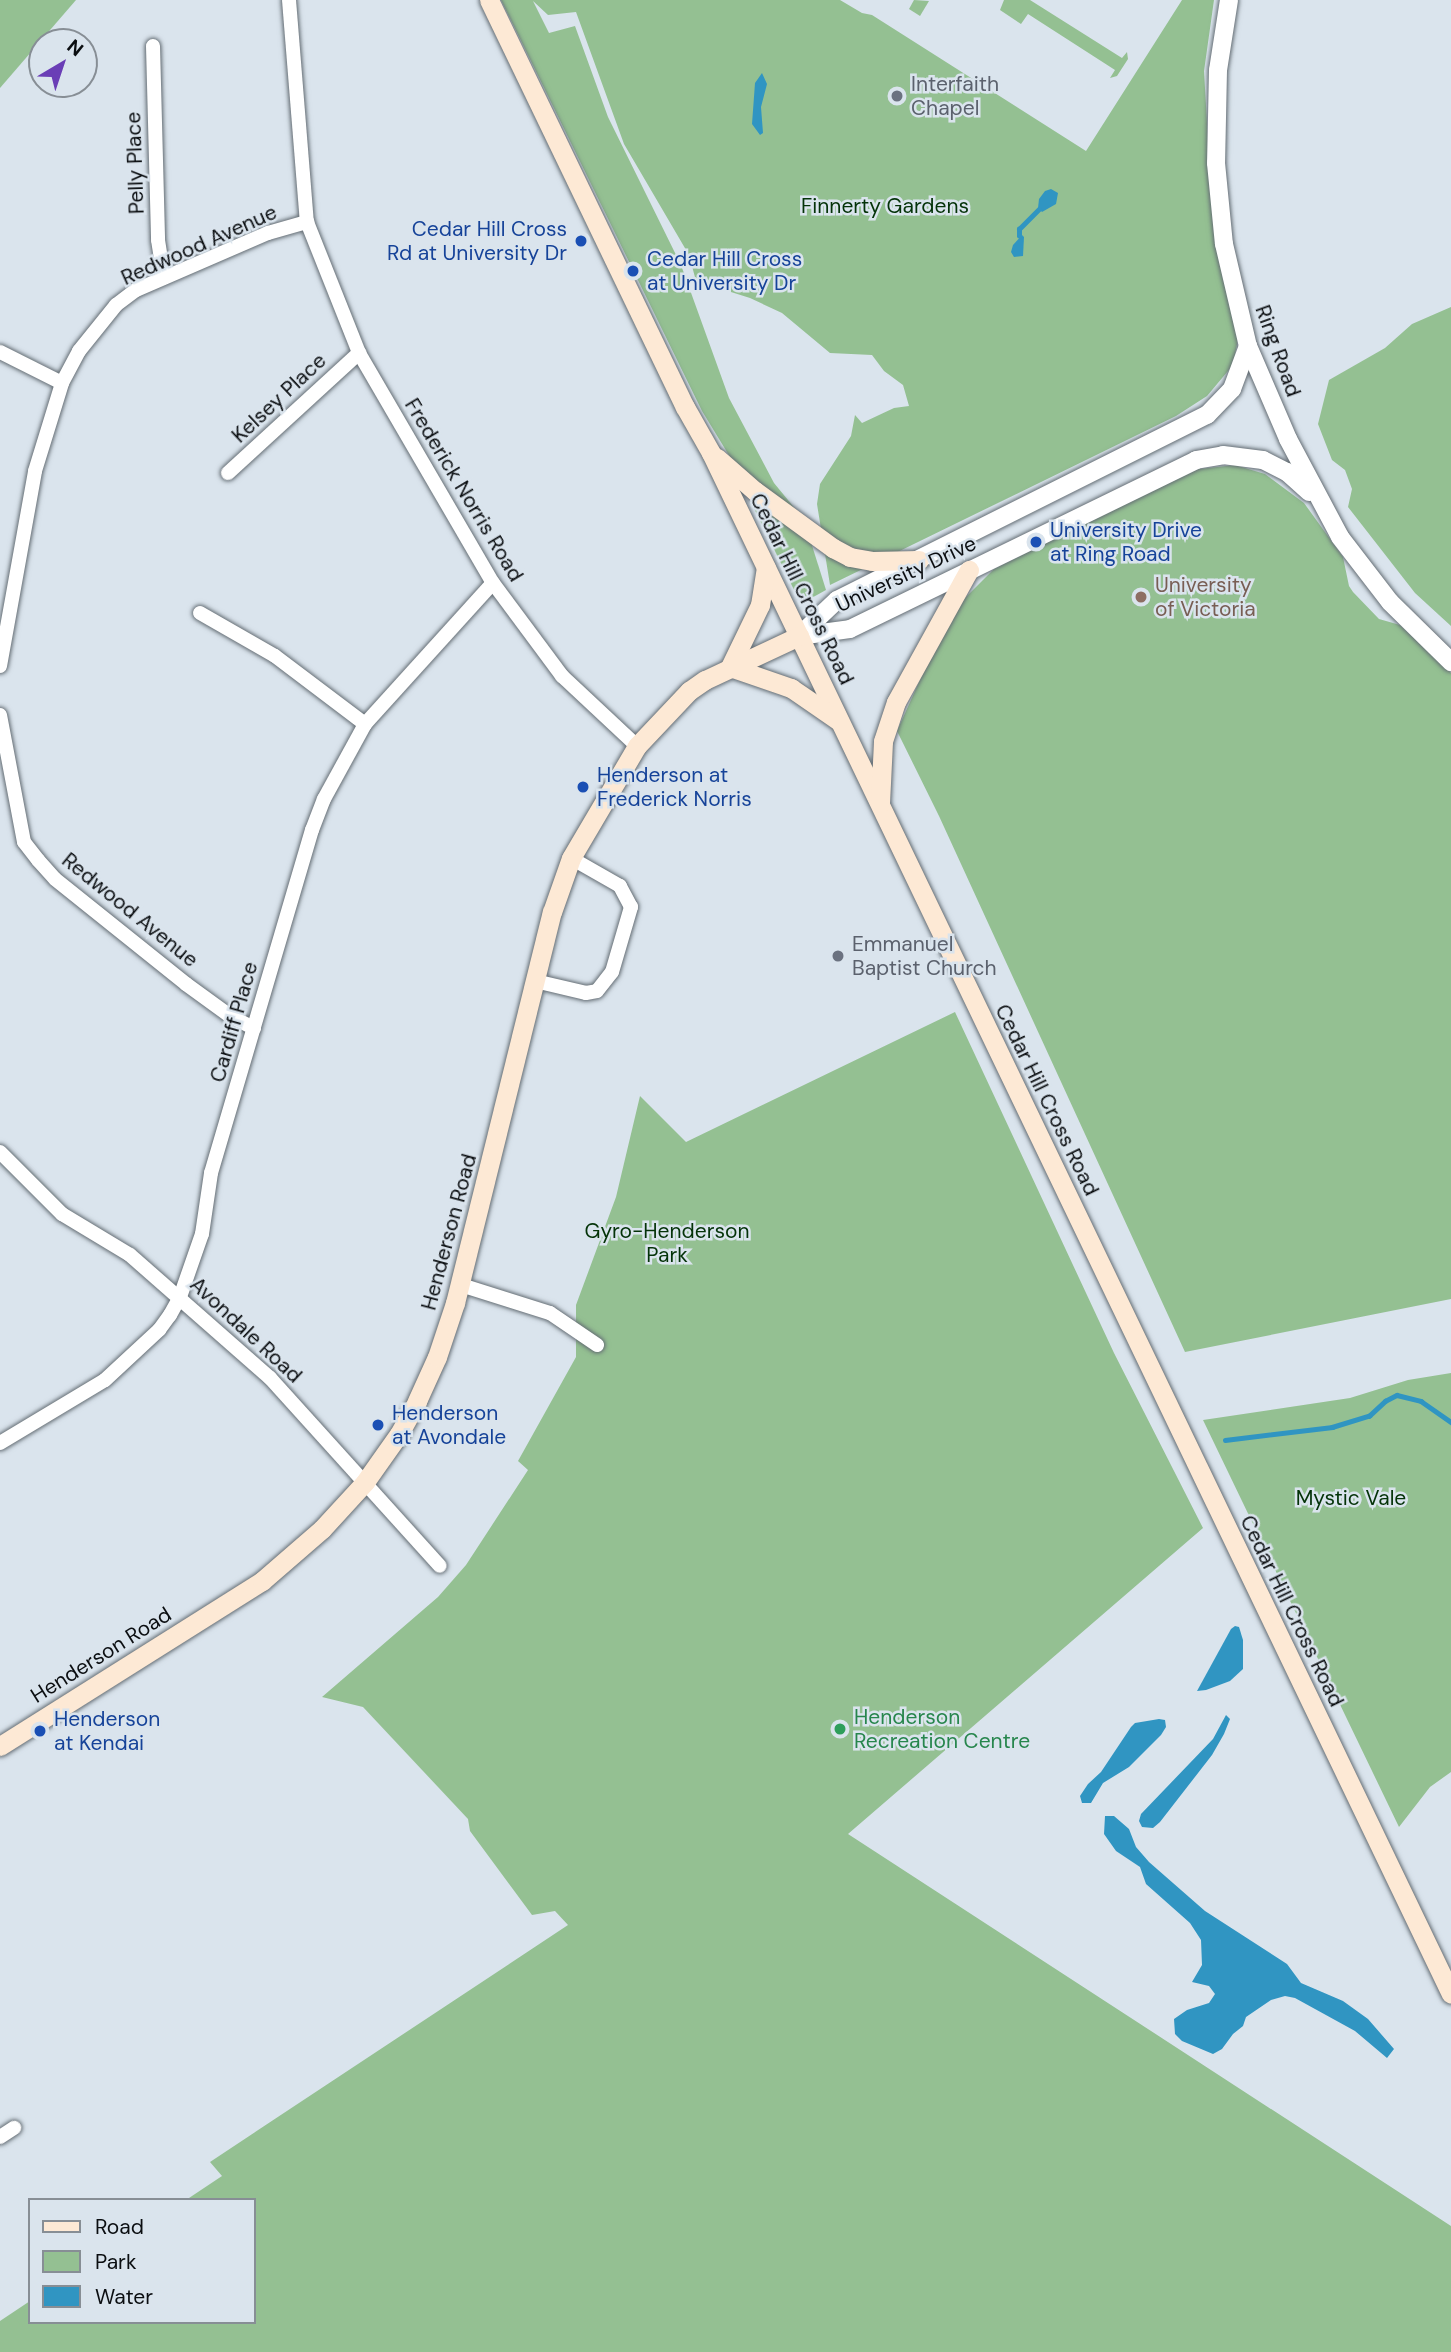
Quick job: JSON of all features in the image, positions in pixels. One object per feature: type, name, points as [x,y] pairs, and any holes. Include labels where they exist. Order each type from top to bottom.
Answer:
[{"type":"main road","name":"Cedar Hill Cross Road","points":[[489,0],[685,407],[711,453],[766,567],[1451,1994]]},
{"type":"main road","points":[[711,453],[755,491],[842,552],[872,561],[919,560]]},
{"type":"main road","points":[[766,567],[756,615],[730,667],[792,688],[840,721]]},
{"type":"main road","points":[[880,804],[883,741],[897,702],[969,570]]},
{"type":"main road","name":"Henderson Road","points":[[0,1746],[262,1580],[322,1530],[365,1482],[399,1434],[417,1401],[437,1357],[461,1285],[552,912],[570,858],[637,746],[689,691],[730,667],[799,636]]},
{"type":"street","name":"Frederick Norris Road","points":[[289,0],[307,222],[359,353],[493,583],[562,676],[637,746]]},
{"type":"street","name":"Ring Road","points":[[1229,0],[1218,77],[1216,163],[1224,244],[1248,346],[1288,439],[1325,514],[1378,587],[1451,662]]},
{"type":"street","name":"Pelly Place","points":[[153,46],[159,240],[164,278]]},
{"type":"street","name":"Redwood Avenue","points":[[0,666],[35,471],[62,383],[79,351],[116,305],[136,290],[268,233],[307,222]]},
{"type":"street","name":"University Drive","points":[[799,636],[837,600],[1207,415],[1233,389],[1248,346]]},
{"type":"street","points":[[0,352],[62,383]]},
{"type":"street","name":"Kelsey Place","points":[[228,473],[359,353]]},
{"type":"street","name":"University Drive","points":[[799,636],[850,629],[1180,465],[1209,456],[1237,455],[1276,465],[1298,480],[1325,514]]},
{"type":"street","name":"Cardiff Place","points":[[0,1443],[104,1380],[159,1331],[180,1297],[202,1234],[211,1174],[312,831],[341,763],[365,724],[493,583]]},
{"type":"street","points":[[200,613],[275,656],[365,724]]},
{"type":"street","name":"Redwood Avenue","points":[[0,715],[24,842],[38,860],[55,879],[186,984],[230,1016],[254,1028]]},
{"type":"street","points":[[536,981],[586,993],[597,991],[612,972],[631,907],[620,886],[570,858]]},
{"type":"street","name":"Avondale Road","points":[[0,1152],[62,1214],[130,1255],[270,1378],[440,1566]]},
{"type":"street","points":[[461,1285],[550,1313],[597,1345]]},
{"type":"street","points":[[0,2137],[14,2128]]},
{"type":"green space","points":[[0,0],[76,0],[52,28],[28,28],[28,56],[0,88]]},
{"type":"green space","name":"Finnerty Gardens","points":[[501,0],[840,0],[862,13],[872,15],[1086,151],[1182,0],[1214,0],[1204,71],[1209,157],[1238,339],[1233,365],[1207,396],[1176,416],[830,585],[817,504],[820,484],[851,436],[855,415],[862,423],[894,408],[909,406],[903,385],[884,371],[872,355],[830,353],[782,313],[750,298],[696,281],[689,255],[624,144],[576,12],[548,15],[533,1],[549,33],[575,26],[608,117],[681,265],[729,398],[774,483],[797,511],[795,514],[730,457],[702,411]]},
{"type":"green space","points":[[914,0],[929,1],[920,16],[909,9]]},
{"type":"green space","points":[[1004,0],[1030,0],[1122,58],[1127,52],[1128,59],[1117,76],[1110,78],[1115,70],[1028,14],[1021,24],[1000,10]]},
{"type":"green space","points":[[1451,307],[1451,626],[1415,593],[1348,507],[1352,489],[1345,470],[1332,460],[1318,424],[1329,380],[1385,348],[1412,324]]},
{"type":"green space","points":[[1235,465],[1265,474],[1304,503],[1343,557],[1349,586],[1353,592],[1379,619],[1400,625],[1451,673],[1451,1299],[1185,1352],[939,816],[897,731],[950,613],[994,569],[1183,474],[1199,469]]},
{"type":"green space","points":[[749,498],[810,539],[826,590],[806,601],[797,596]]},
{"type":"green space","name":"Gyro-Henderson Park","points":[[955,1012],[1114,1353],[1203,1528],[848,1834],[1451,2226],[1451,2352],[0,2352],[0,2321],[28,2302],[28,2324],[256,2324],[256,2198],[189,2198],[222,2176],[210,2162],[568,1925],[555,1911],[532,1915],[470,1831],[468,1819],[363,1707],[322,1697],[438,1597],[466,1565],[528,1470],[518,1461],[576,1357],[576,1305],[616,1197],[640,1096],[686,1142]]},
{"type":"green space","name":"Mystic Vale","points":[[1451,1373],[1451,1772],[1430,1787],[1399,1827],[1203,1420],[1350,1398],[1408,1380]]},
{"type":"water","points":[[762,73],[767,84],[761,107],[763,133],[760,135],[752,124],[755,83]]},
{"type":"water","points":[[1051,189],[1058,193],[1056,204],[1042,212],[1038,208],[1039,199],[1045,191]]},
{"type":"water","points":[[1022,235],[1023,256],[1014,257],[1011,252],[1013,245]]},
{"type":"water","points":[[1239,1627],[1243,1640],[1243,1669],[1230,1681],[1197,1691],[1231,1629]]},
{"type":"water","points":[[1226,1715],[1230,1719],[1212,1755],[1160,1822],[1153,1828],[1142,1827],[1139,1821],[1141,1814],[1213,1739]]},
{"type":"water","points":[[1165,1720],[1166,1727],[1161,1735],[1129,1767],[1103,1783],[1091,1803],[1082,1803],[1080,1796],[1101,1772],[1131,1727],[1135,1723]]},
{"type":"water","points":[[1105,1816],[1114,1816],[1129,1829],[1136,1847],[1149,1862],[1205,1911],[1287,1964],[1301,1983],[1343,2001],[1368,2019],[1394,2049],[1387,2058],[1355,2031],[1295,1998],[1285,1996],[1271,2000],[1246,2017],[1243,2026],[1222,2049],[1213,2054],[1182,2041],[1175,2034],[1174,2019],[1187,2010],[1209,2003],[1215,1994],[1209,1986],[1192,1982],[1202,1965],[1201,1940],[1190,1923],[1146,1884],[1140,1867],[1116,1851],[1104,1834]]},
{"type":"waterway","points":[[1019,236],[1019,229],[1039,209]]},
{"type":"waterway","points":[[1225,1440],[1332,1427],[1369,1416],[1385,1401],[1397,1395],[1421,1401],[1451,1422]]},
{"type":"place","name":"Interfaith Chapel","points":[[897,96]]},
{"type":"place","name":"Cedar Hill Cross Rd at University Dr","points":[[581,241]]},
{"type":"place","name":"Cedar Hill Cross at University Dr","points":[[633,271]]},
{"type":"place","name":"University Drive at Ring Road","points":[[1036,542]]},
{"type":"place","name":"University of Victoria","points":[[1141,597]]},
{"type":"place","name":"Henderson at Frederick Norris","points":[[583,787]]},
{"type":"place","name":"Emmanuel Baptist Church","points":[[838,956]]},
{"type":"place","name":"Henderson at Avondale","points":[[378,1425]]},
{"type":"place","name":"Henderson Recreation Centre","points":[[840,1729]]},
{"type":"place","name":"Henderson at Kendai","points":[[40,1731]]}]
